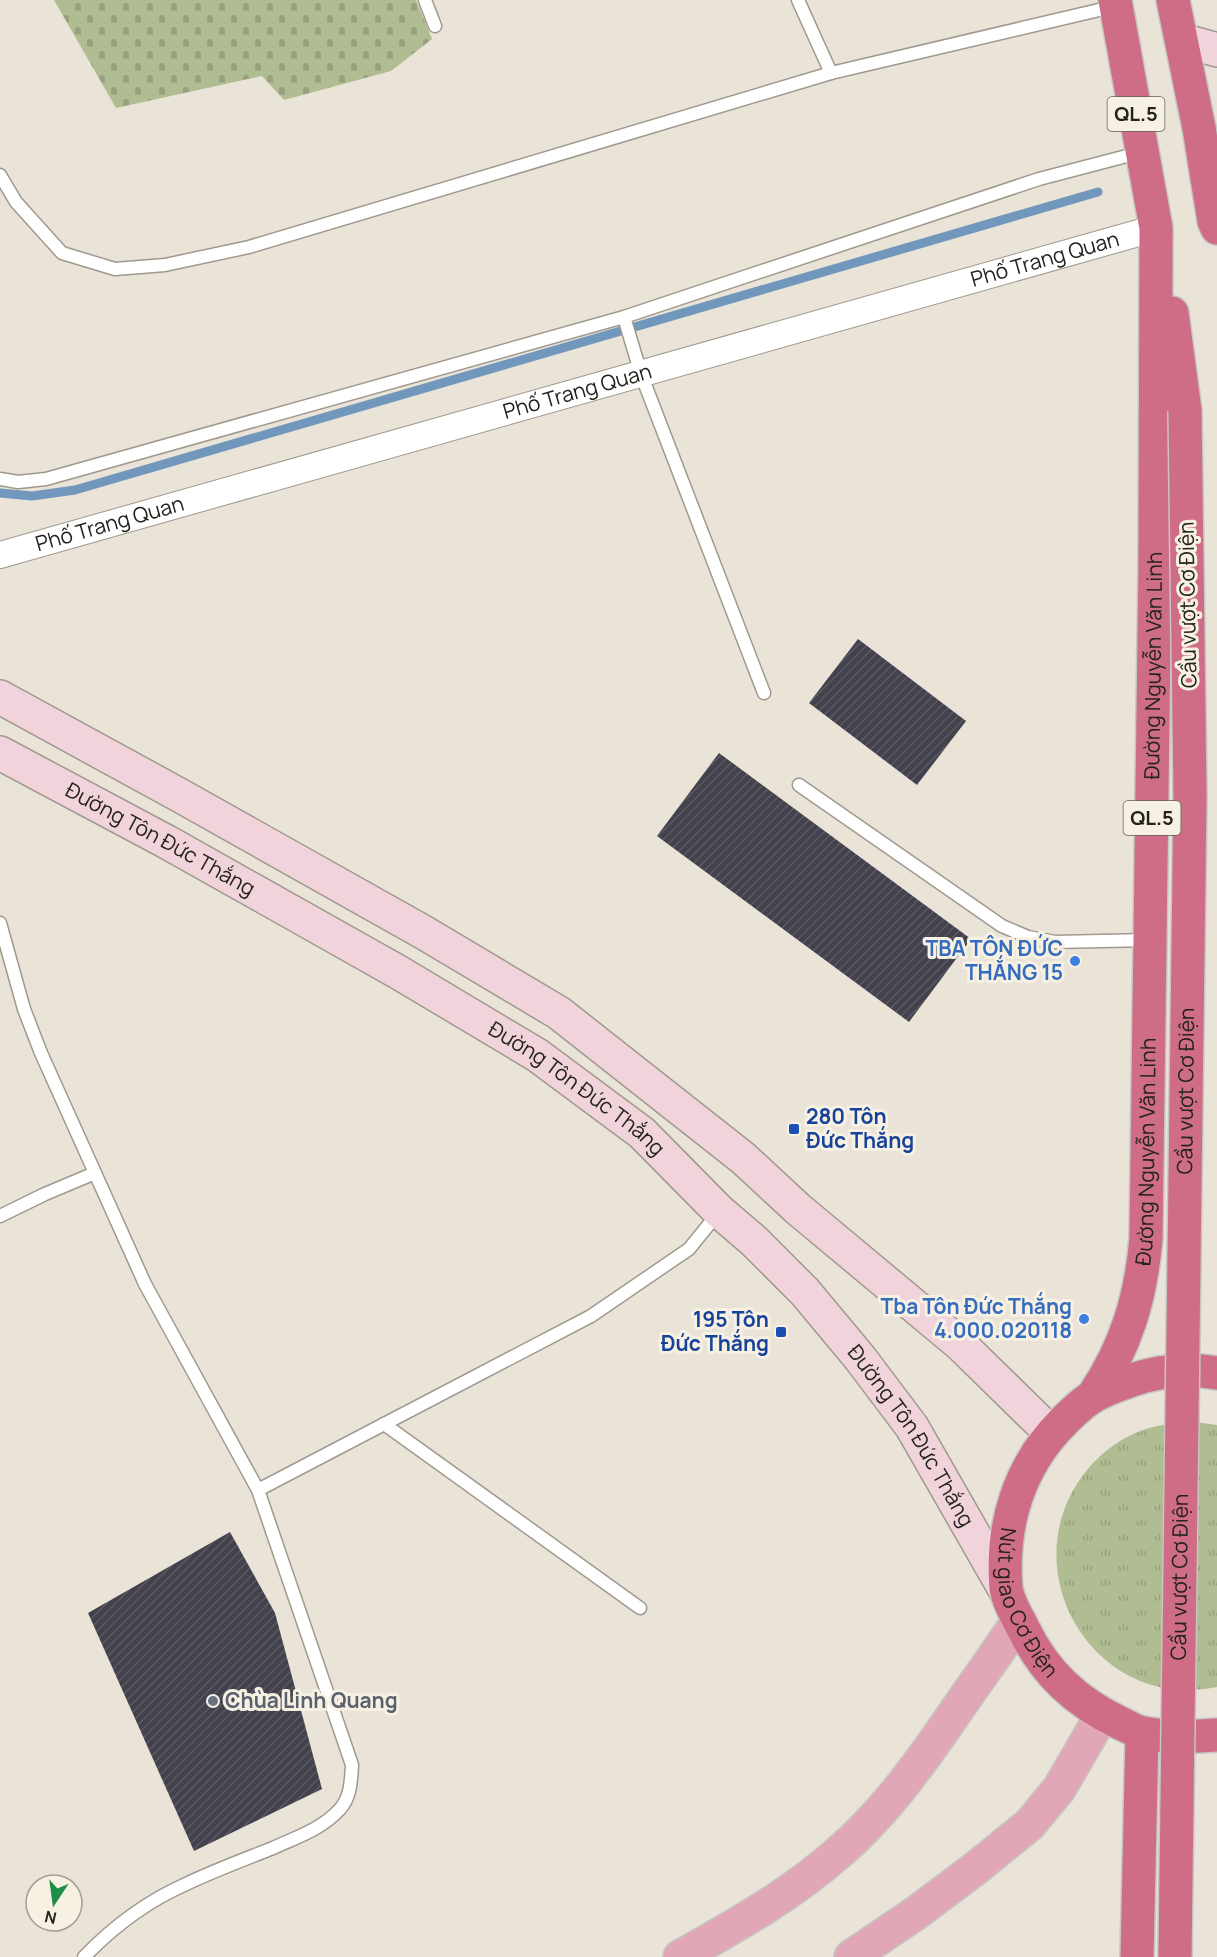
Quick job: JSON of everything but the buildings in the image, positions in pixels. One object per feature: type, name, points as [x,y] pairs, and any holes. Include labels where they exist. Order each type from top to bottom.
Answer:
[{"type":"highway","name":"QL.5","points":[[1173,0],[1215,220]]},
{"type":"highway","name":"Đường Nguyễn Văn Linh","points":[[1092,1396],[1108,1374],[1131,1321],[1144,1267],[1146,1238],[1155,577],[1156,228],[1116,3]]},
{"type":"highway","name":"Cầu vượt Cơ Điện","points":[[1156,228],[1176,339],[1185,411],[1190,795],[1175,1957]]},
{"type":"highway","name":"Nút giao Cơ Điện","points":[[1217,1373],[1174,1371],[1145,1376],[1117,1385],[1092,1396],[1051,1433],[1035,1455],[1022,1479],[1013,1504],[1007,1531],[1006,1591],[1033,1649],[1052,1675],[1075,1697],[1102,1714],[1142,1733],[1195,1737],[1217,1735]]},
{"type":"highway","points":[[1137,1957],[1142,1733]]},
{"type":"main road","points":[[1182,40],[1217,50]]},
{"type":"main road","points":[[0,697],[403,920],[559,1013],[742,1158],[798,1209],[960,1344],[1051,1433]]},
{"type":"main road","name":"Đường Tôn Đức Thắng","points":[[0,753],[167,842],[398,972],[537,1055],[642,1133],[719,1211],[754,1241],[805,1292],[860,1358],[906,1419],[1006,1591]]},
{"type":"main road","points":[[680,1957],[765,1908],[802,1882],[869,1824],[900,1791],[928,1754],[1019,1620]]},
{"type":"main road","points":[[850,1957],[925,1907],[1030,1824],[1059,1789],[1102,1714]]},
{"type":"street","name":"Phố Trang Quan","points":[[0,555],[638,362],[1156,228]]},
{"type":"lane","points":[[424,0],[435,26]]},
{"type":"lane","points":[[798,0],[831,73]]},
{"type":"lane","points":[[0,175],[16,202],[62,253],[115,268],[165,265],[260,244],[831,73],[1116,3]]},
{"type":"lane","points":[[0,479],[18,482],[45,479],[625,320],[1039,179],[1143,152]]},
{"type":"lane","points":[[625,320],[638,362],[764,693]]},
{"type":"lane","points":[[799,784],[1002,926],[1028,938],[1055,942],[1151,940]]},
{"type":"lane","points":[[0,923],[24,1009],[41,1053],[145,1284],[258,1490],[352,1765],[348,1796],[340,1808],[315,1830],[183,1885],[139,1909],[103,1937],[84,1957]]},
{"type":"lane","points":[[0,1216],[95,1173]]},
{"type":"lane","points":[[258,1490],[591,1316],[689,1249],[719,1211]]},
{"type":"lane","points":[[384,1424],[640,1608]]},
{"type":"green space","points":[[54,0],[416,0],[432,39],[391,71],[284,100],[262,76],[116,108]]},
{"type":"green space","points":[[1187,1421],[1217,1425],[1217,1687],[1173,1689],[1133,1678],[1101,1655],[1076,1625],[1061,1588],[1057,1548],[1065,1508],[1087,1470],[1098,1458],[1117,1443],[1138,1432],[1156,1426]]},
{"type":"waterway","points":[[0,493],[32,496],[75,490],[1098,192]]},
{"type":"place","name":"TBA TÔN ĐỨC THẮNG 15","points":[[1075,961]]},
{"type":"place","name":"280 Tôn Đức Thắng","points":[[794,1129]]},
{"type":"place","name":"Tba Tôn Đức Thắng 4.000.020118","points":[[1084,1319]]},
{"type":"place","name":"195 Tôn Đức Thắng","points":[[781,1332]]},
{"type":"place","name":"Chùa Linh Quang","points":[[213,1701]]}]
